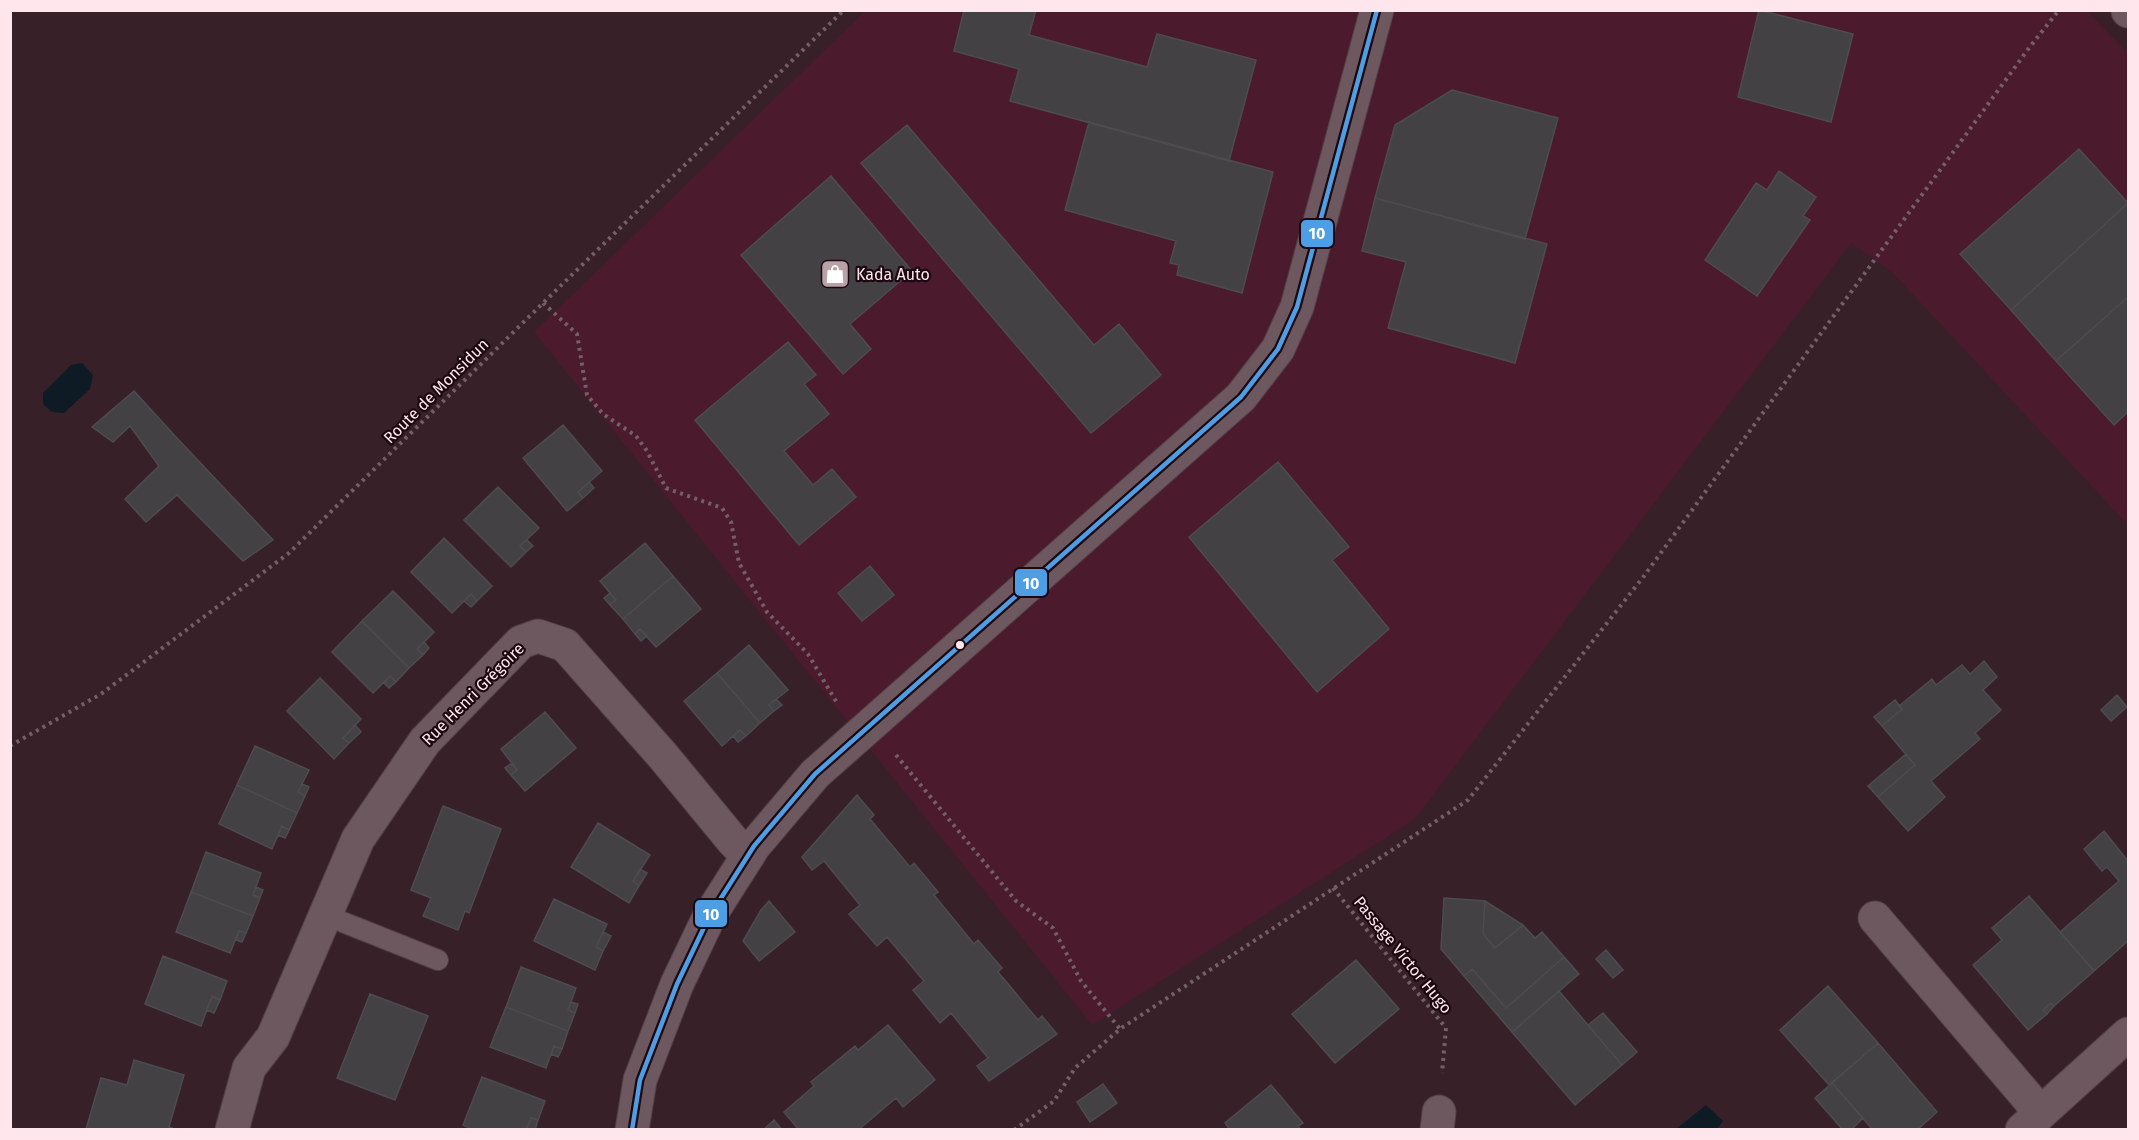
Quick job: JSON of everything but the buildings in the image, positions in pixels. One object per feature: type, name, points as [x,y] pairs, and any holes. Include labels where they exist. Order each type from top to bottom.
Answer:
[{"type":"street","points":[[632,1130],[640,1080],[677,984],[709,917],[753,846],[815,774],[1241,397],[1278,349],[1297,307],[1377,10]]},
{"type":"street","name":"Rue Henri Grégoire","points":[[232,1130],[249,1068],[273,1037],[358,839],[425,741],[521,642],[538,636],[565,645],[748,856]]},
{"type":"street","points":[[1875,918],[2031,1121],[2128,1034]]},
{"type":"lane","points":[[325,915],[438,960]]},
{"type":"path","name":"Route de Monsidun","points":[[10,746],[101,694],[289,553],[844,10]]},
{"type":"path","points":[[1014,1130],[1054,1101],[1075,1068],[1119,1029],[1468,800],[1644,576],[2028,48],[2059,10]]},
{"type":"path","points":[[543,303],[577,334],[587,395],[603,414],[636,436],[647,451],[666,488],[722,508],[731,522],[739,563],[767,612],[808,654],[857,736],[896,754],[1016,901],[1053,928],[1081,981],[1119,1029]]},
{"type":"path","name":"Passage Victor Hugo","points":[[1333,888],[1446,1028],[1438,1121]]},
{"type":"shaded area","points":[[2086,10],[2128,53],[2127,524],[1893,273],[1851,243],[1415,819],[1092,1025],[534,332],[865,11]]},
{"type":"water","points":[[82,363],[93,375],[90,389],[64,413],[52,412],[43,404],[43,393],[71,365]]},
{"type":"water","points":[[1706,1105],[1723,1121],[1717,1129],[1676,1129]]},
{"type":"transit line","name":"10","points":[[632,1130],[640,1080],[677,984],[709,917],[754,846],[815,774],[1241,397],[1278,349],[1297,307],[1377,10]]},
{"type":"place","name":"Kada Auto","points":[[835,274]]}]
